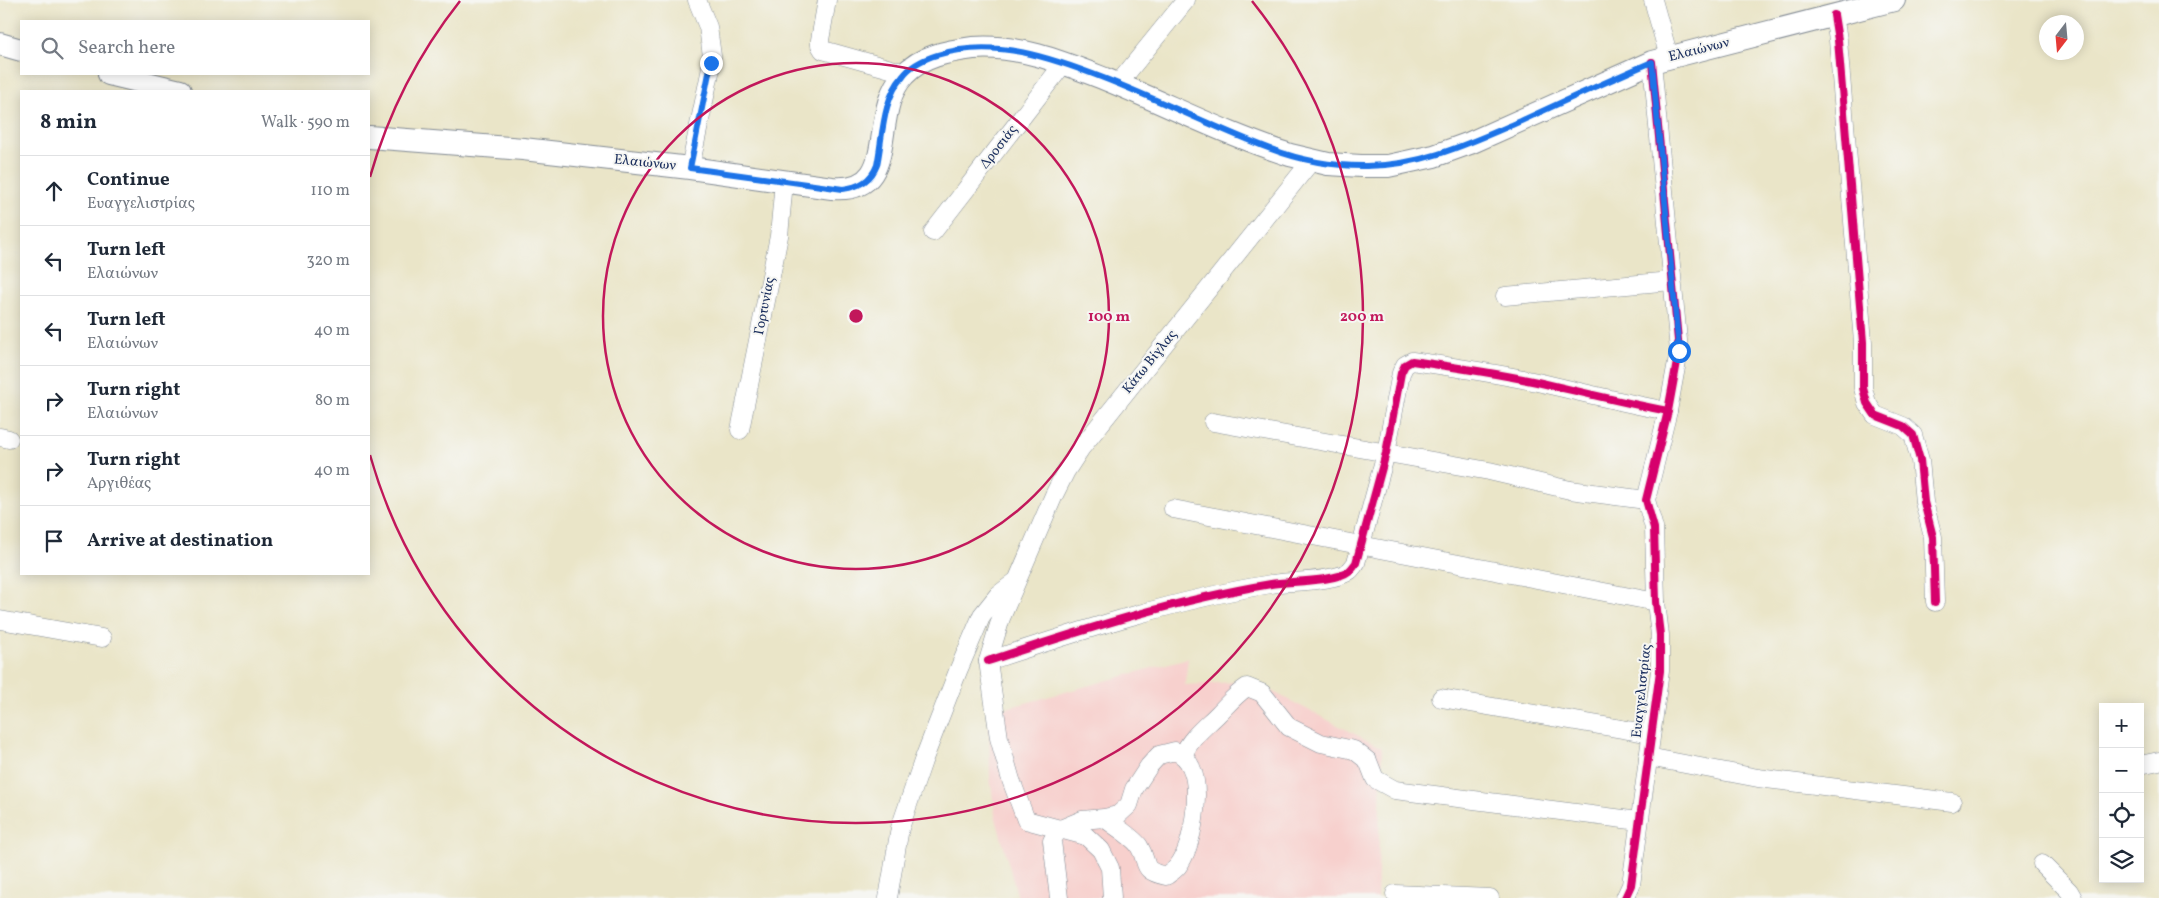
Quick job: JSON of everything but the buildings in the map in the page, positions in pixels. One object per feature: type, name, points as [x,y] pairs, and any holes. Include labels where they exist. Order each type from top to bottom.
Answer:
[{"type":"main road","name":"Ελαιώνων","points":[[370,137],[523,149],[690,168],[843,189],[856,187],[870,179],[877,165],[888,106],[896,86],[905,73],[930,57],[973,48],[1007,50],[1064,63],[1273,150],[1328,164],[1388,166],[1434,156],[1470,143],[1660,60],[1894,0]]},
{"type":"main road","points":[[0,44],[20,50]]},
{"type":"main road","points":[[113,75],[176,90]]},
{"type":"street","points":[[690,168],[712,56],[708,27],[697,0]]},
{"type":"street","points":[[827,0],[820,40],[823,50],[905,73]]},
{"type":"street","points":[[1118,84],[1186,0]]},
{"type":"street","points":[[1213,422],[1489,471],[1570,490],[1646,500],[1668,411],[1679,351],[1672,281],[1660,60],[1653,0]]},
{"type":"street","points":[[1834,15],[1838,40],[1862,332],[1863,388],[1867,403],[1875,415],[1903,426],[1913,435],[1920,460],[1924,502],[1933,537],[1935,602]]},
{"type":"street","name":"Δροσιάς","points":[[934,232],[1064,63]]},
{"type":"street","name":"Κάτω Βίγλας","points":[[988,661],[1001,618],[1066,471],[1081,448],[1312,160]]},
{"type":"street","name":"Γορτυνίας","points":[[740,430],[776,255],[784,182]]},
{"type":"street","points":[[1505,296],[1672,281]]},
{"type":"street","points":[[1112,898],[1110,868],[1101,850],[1086,836],[1026,820],[1011,780],[999,738],[988,661],[1095,625],[1271,584],[1335,577],[1348,572],[1356,562],[1362,544],[1386,453],[1401,373],[1405,365],[1412,360],[1528,380],[1608,400],[1668,411]]},
{"type":"street","name":"Ευαγγελιστρίας","points":[[1628,891],[1660,671],[1660,635],[1656,602],[1654,528],[1646,500]]},
{"type":"street","points":[[1173,509],[1656,602]]},
{"type":"street","points":[[888,898],[900,828],[923,761],[958,671],[982,615],[989,604],[1017,581]]},
{"type":"street","points":[[0,620],[102,638]]},
{"type":"street","points":[[1183,755],[1189,742],[1232,697],[1247,687],[1262,693],[1289,727],[1320,742],[1354,750],[1368,761],[1375,779],[1394,790],[1639,821]]},
{"type":"street","points":[[1441,698],[1651,734]]},
{"type":"street","points":[[1059,898],[1052,841],[1058,830],[1082,820],[1118,815],[1129,805],[1134,789],[1149,766],[1159,755],[1176,750],[1183,755],[1192,767],[1196,788],[1190,842],[1178,867],[1166,876],[1153,874],[1144,863],[1139,846],[1104,818]]},
{"type":"street","points":[[1648,757],[1758,778],[1952,802]]},
{"type":"street","points":[[2144,764],[2159,761]]},
{"type":"street","points":[[2042,864],[2073,898]]},
{"type":"street","points":[[1395,894],[1490,898]]},
{"type":"shaded area","points":[[1188,658],[1185,685],[1252,681],[1382,748],[1377,898],[1018,898],[995,815],[990,777],[989,713]]},
{"type":"cycle path","points":[[1834,15],[1838,40],[1863,342],[1863,388],[1867,403],[1875,415],[1903,426],[1913,435],[1920,460],[1924,502],[1933,537],[1935,602]]},
{"type":"cycle path","points":[[1625,898],[1631,885],[1660,671],[1660,635],[1656,602],[1654,528],[1646,500],[1668,411],[1679,351],[1652,62]]},
{"type":"cycle path","points":[[988,661],[1163,607],[1271,584],[1312,581],[1334,577],[1349,571],[1356,563],[1386,453],[1401,373],[1405,365],[1412,361],[1522,379],[1668,411]]},
{"type":"route","points":[[711,63],[690,168],[843,189],[861,185],[870,179],[874,173],[886,111],[893,92],[902,76],[909,69],[930,57],[953,51],[973,48],[1007,50],[1024,52],[1064,63],[1132,89],[1273,150],[1328,164],[1361,166],[1388,166],[1420,160],[1447,152],[1652,62],[1679,351]]}]
